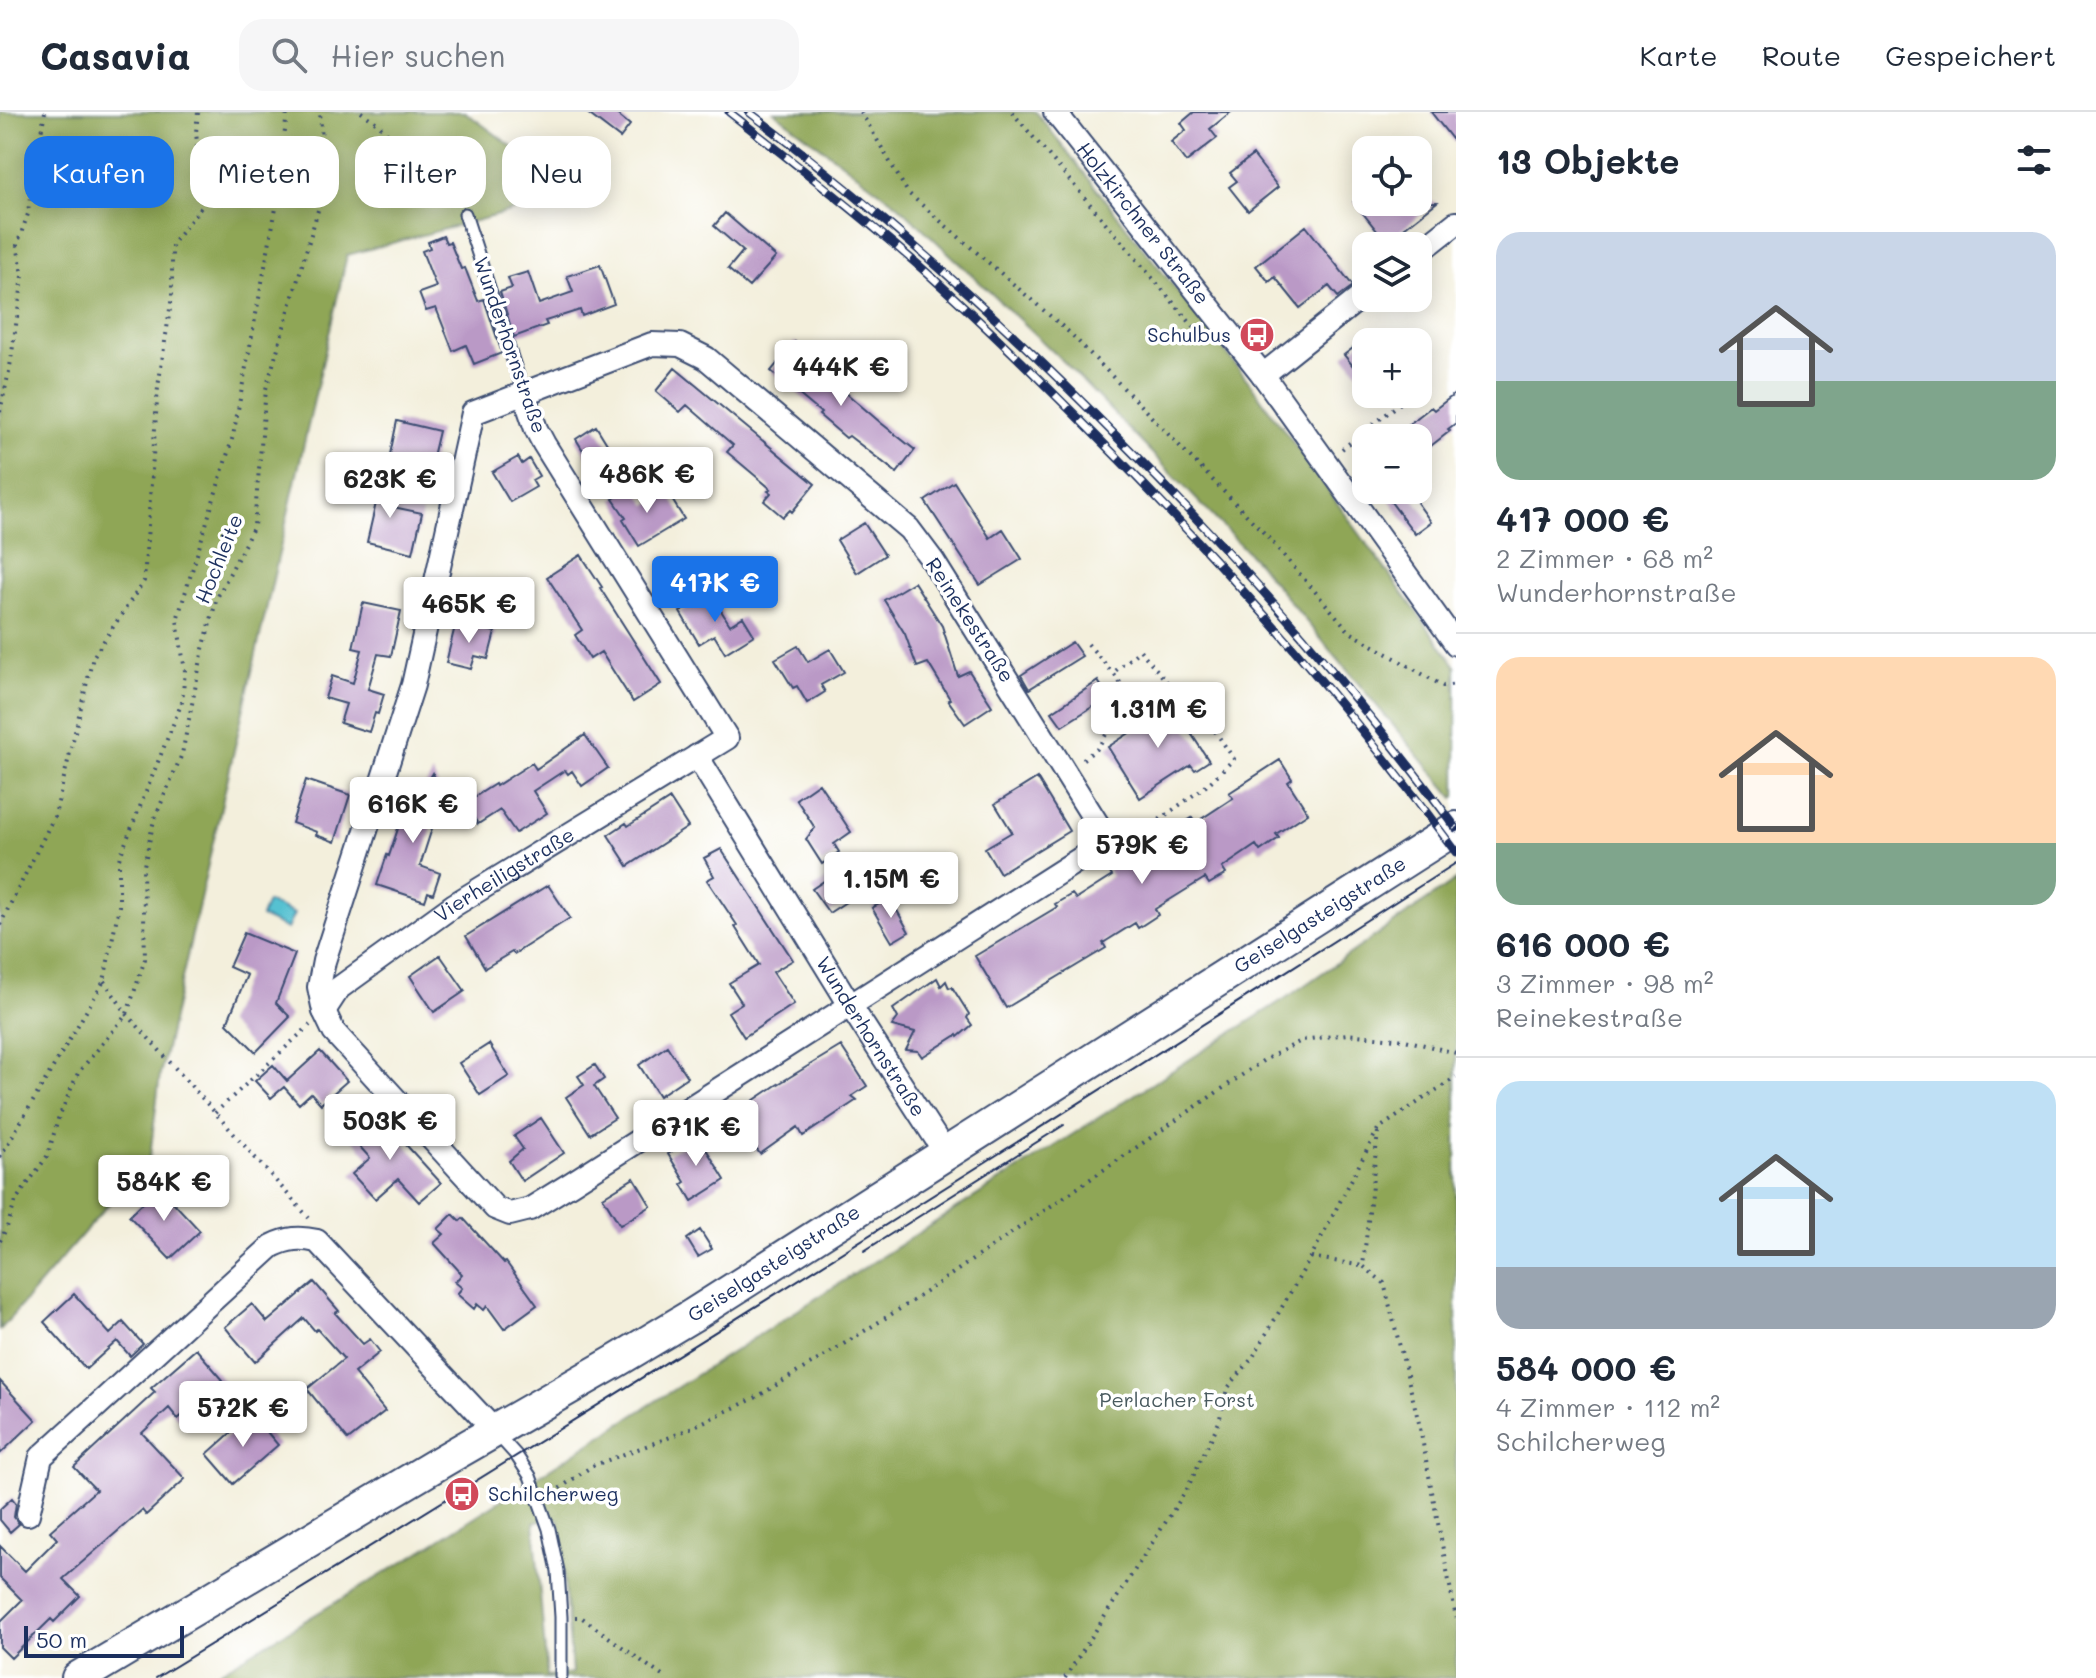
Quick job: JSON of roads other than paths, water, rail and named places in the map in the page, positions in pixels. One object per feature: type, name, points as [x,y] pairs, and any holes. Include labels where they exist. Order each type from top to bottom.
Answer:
[{"type":"main road","name":"Geiselgasteigstraße","points":[[78,1678],[693,1315],[1456,828]]},
{"type":"street","name":"Holzkirchner Straße","points":[[1055,112],[1263,375],[1456,644]]},
{"type":"street","points":[[1432,242],[1456,223]]},
{"type":"street","points":[[1263,375],[1352,304]]},
{"type":"street","name":"Reinekestraße","points":[[652,344],[680,345],[706,358],[909,529],[933,561],[1108,841],[572,1183],[530,1209],[510,1214],[495,1208],[334,1032],[324,1011],[319,987],[324,961],[413,685],[473,413],[524,394],[652,344]]},
{"type":"street","name":"Wunderhornstraße","points":[[524,394],[544,444],[727,738],[697,756],[946,1154]]},
{"type":"street","name":"Vierheiligstraße","points":[[324,1011],[339,988],[454,905],[697,756]]},
{"type":"street","points":[[28,1514],[41,1457],[272,1246],[288,1239],[303,1237],[317,1241],[495,1431]]},
{"type":"lane","name":"Wunderhornstraße","points":[[465,214],[524,394]]},
{"type":"lane","points":[[495,1431],[530,1476],[540,1502],[558,1571],[561,1676]]},
{"type":"water","points":[[267,902],[294,914],[287,929],[261,917]]},
{"type":"tram line","points":[[156,1678],[808,1274],[1456,863]]},
{"type":"tram line","points":[[864,1251],[1064,1125]]},
{"type":"railway","points":[[729,112],[894,244],[940,285],[1144,485],[1284,637],[1372,743],[1456,852]]},
{"type":"railway","points":[[749,112],[894,228],[1032,353],[1120,440],[1209,532],[1337,676],[1456,828]]},
{"type":"place","name":"Schulbus","points":[[1257,335]]},
{"type":"place","name":"Schilcherweg","points":[[462,1494]]},
{"type":"park label","name":"Perlacher Forst","points":[[1177,1400]]}]
